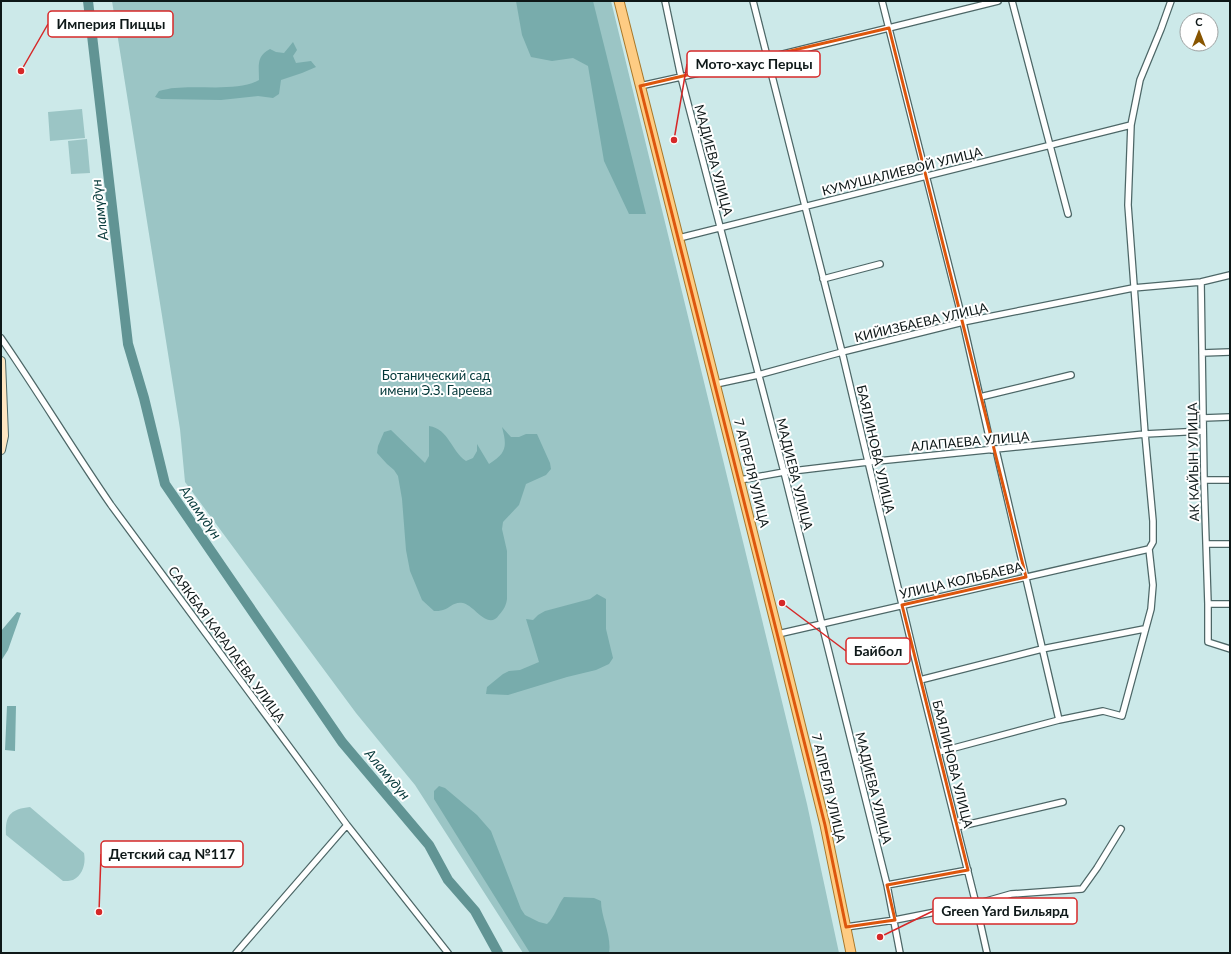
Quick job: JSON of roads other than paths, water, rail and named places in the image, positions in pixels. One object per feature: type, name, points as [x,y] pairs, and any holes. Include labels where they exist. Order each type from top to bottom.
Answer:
[{"type":"main road","name":"7 АПРЕЛЯ УЛИЦА","points":[[619,1],[716,384],[825,825],[852,953]]},
{"type":"main road","points":[[1,361],[4,436],[1,450]]},
{"type":"street","name":"МАДИЕВА УЛИЦА","points":[[665,1],[681,77],[784,472],[887,885],[895,920],[900,953]]},
{"type":"street","name":"БАЯЛИНОВА УЛИЦА","points":[[753,1],[842,352],[987,953]]},
{"type":"street","points":[[882,1],[890,28],[963,322],[980,397],[1026,577],[1059,720]]},
{"type":"street","points":[[640,86],[767,58],[998,1]]},
{"type":"street","points":[[1012,1],[1068,214]]},
{"type":"street","points":[[939,752],[1059,720],[1103,711],[1122,716],[1144,629],[1151,609],[1153,585],[1149,549],[1153,542],[1154,521],[1145,434],[1128,205],[1131,125],[1140,80],[1171,1]]},
{"type":"street","name":"КУМУШАЛИЕВОЙ УЛИЦА","points":[[679,238],[1131,125]]},
{"type":"street","points":[[823,279],[880,264]]},
{"type":"street","name":"КИЙИЗБАЕВА УЛИЦА","points":[[716,384],[758,375],[842,352],[963,322],[1133,288],[1201,282],[1230,275]]},
{"type":"street","name":"АК КАЙЫН УЛИЦА","points":[[1201,282],[1208,642],[1230,649]]},
{"type":"street","name":"САЯКБАЯ КАРАЛАЕВА УЛИЦА","points":[[1,338],[42,399],[81,462],[111,505],[347,825],[448,953]]},
{"type":"street","points":[[1202,353],[1230,352]]},
{"type":"street","points":[[980,397],[1071,375]]},
{"type":"street","points":[[1203,418],[1230,417]]},
{"type":"street","name":"АЛАПАЕВА УЛИЦА","points":[[740,480],[784,472],[868,462],[1145,434],[1203,431]]},
{"type":"street","points":[[1204,480],[1230,480]]},
{"type":"street","points":[[1206,544],[1230,544]]},
{"type":"street","name":"УЛИЦА КОЛЬБАЕВА","points":[[778,634],[1149,549]]},
{"type":"street","points":[[1208,604],[1230,604]]},
{"type":"street","points":[[920,680],[1042,650],[1144,629]]},
{"type":"street","points":[[957,827],[1064,802]]},
{"type":"street","points":[[236,953],[347,825]]},
{"type":"street","points":[[846,927],[895,920],[976,904],[1011,894],[1082,889],[1121,829]]},
{"type":"street","points":[[887,885],[968,870]]},
{"type":"waterway","name":"Аламүдүн","points":[[88,1],[128,344],[144,398],[165,484],[342,742],[429,845],[448,880],[475,911],[498,953]]},
{"type":"place","name":"Империя Пиццы","points":[[21,71]]},
{"type":"place","name":"Мото-хаус Перцы","points":[[674,140]]},
{"type":"place","name":"Байбол","points":[[782,603]]},
{"type":"place","name":"Детский сад №117","points":[[99,912]]},
{"type":"place","name":"Green Yard Бильярд","points":[[880,937]]},
{"type":"park label","name":"Ботанический сад имени Э.З. Гареева","points":[[436,382]]}]
